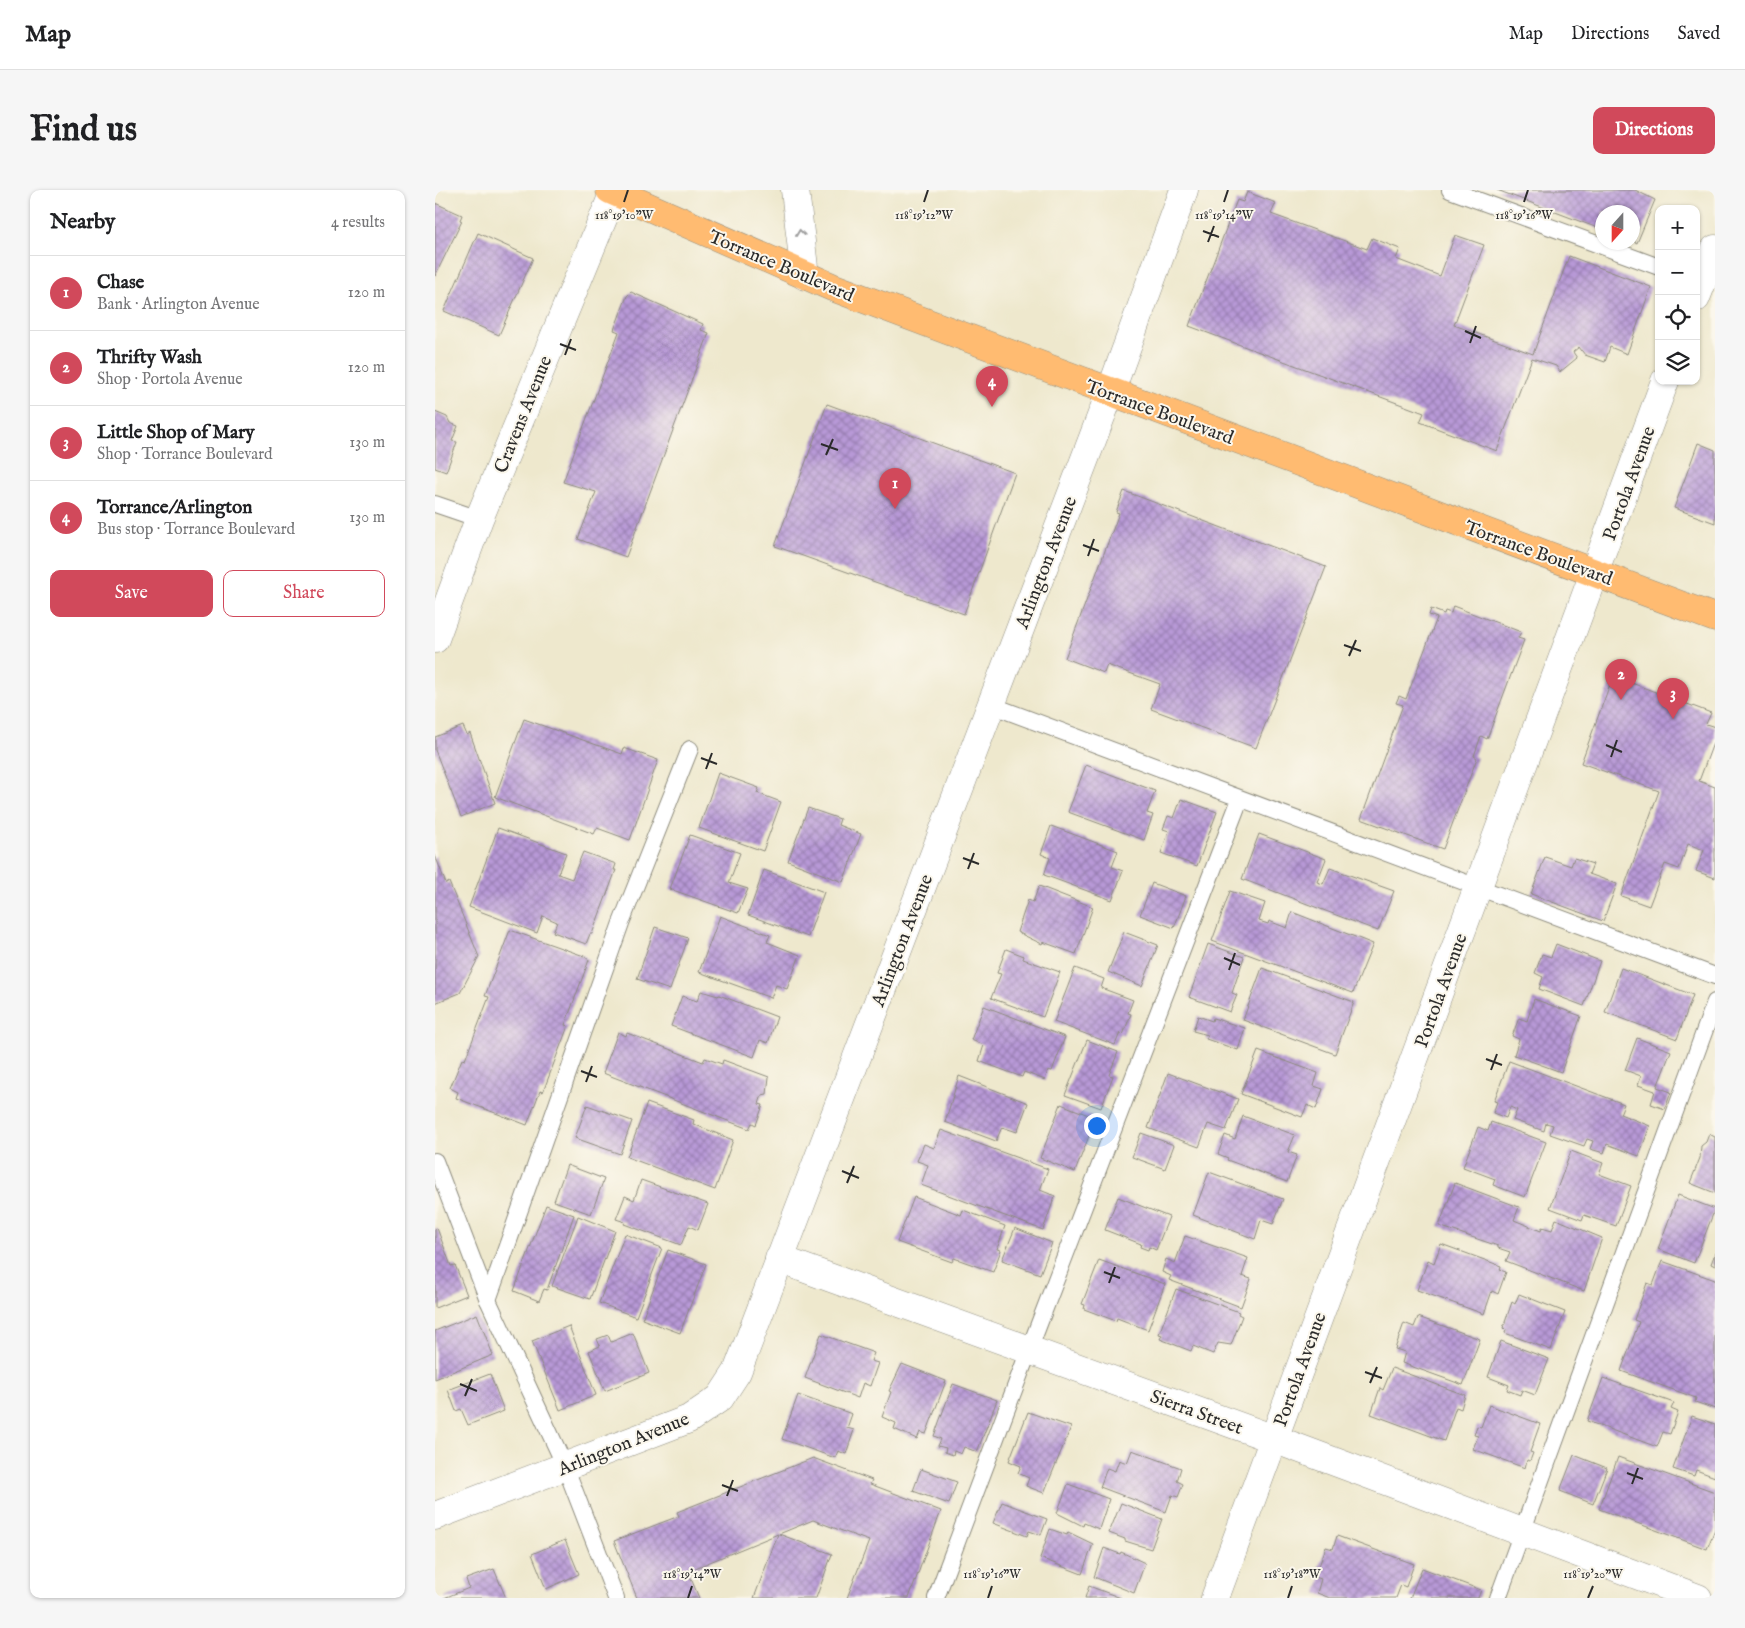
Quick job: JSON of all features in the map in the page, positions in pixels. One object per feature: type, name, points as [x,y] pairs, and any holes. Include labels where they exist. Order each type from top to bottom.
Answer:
[{"type":"main road","name":"Torrance Boulevard","points":[[613,191],[805,276],[1110,393],[1715,618]]},
{"type":"street","points":[[795,190],[805,276]]},
{"type":"street","name":"Arlington Avenue","points":[[435,1516],[689,1419],[720,1398],[737,1372],[1110,393],[1184,190]]},
{"type":"street","name":"Cravens Avenue","points":[[435,639],[479,519],[613,191]]},
{"type":"street","points":[[1702,288],[1715,249]]},
{"type":"street","name":"Portola Avenue","points":[[1215,1598],[1664,385]]},
{"type":"street","name":"Sierra Street","points":[[779,1259],[1274,1439],[1698,1598]]},
{"type":"lane","points":[[1453,190],[1655,266]]},
{"type":"lane","points":[[435,504],[479,519]]},
{"type":"lane","points":[[991,705],[1715,976]]},
{"type":"lane","points":[[489,1300],[621,923],[690,749]]},
{"type":"lane","points":[[937,1598],[1029,1350],[1240,799]]},
{"type":"lane","points":[[1498,1598],[1715,1002]]},
{"type":"lane","points":[[435,1161],[489,1300],[565,1466],[616,1598]]},
{"type":"building","points":[[1497,190],[1635,190],[1655,200],[1640,236],[1640,205],[1595,205],[1595,227]]},
{"type":"building","points":[[1247,192],[1276,203],[1271,214],[1367,249],[1372,238],[1400,249],[1396,259],[1440,276],[1455,235],[1484,245],[1454,325],[1533,354],[1569,256],[1651,287],[1627,354],[1610,347],[1605,362],[1585,355],[1579,347],[1573,352],[1577,358],[1560,372],[1556,366],[1532,358],[1497,451],[1420,422],[1424,413],[1189,326],[1237,200],[1243,202]]},
{"type":"building","points":[[435,203],[462,215],[460,220],[462,221],[435,276]]},
{"type":"building","points":[[478,233],[533,258],[499,335],[444,311]]},
{"type":"building","points":[[631,292],[703,324],[701,330],[709,333],[626,557],[578,539],[596,492],[563,482],[619,332],[614,330],[627,296]]},
{"type":"building","points":[[827,404],[1015,473],[964,614],[775,546]]},
{"type":"building","points":[[435,412],[447,417],[450,423],[458,426],[452,441],[457,442],[446,472],[435,468]]},
{"type":"building","points":[[1698,443],[1715,450],[1715,523],[1674,508]]},
{"type":"building","points":[[1124,491],[1326,567],[1256,748],[1151,709],[1160,684],[1107,665],[1104,673],[1065,658],[1119,513],[1116,512]]},
{"type":"building","points":[[1453,606],[1521,632],[1518,638],[1524,640],[1487,739],[1481,736],[1474,756],[1477,758],[1443,849],[1361,819],[1403,705],[1396,703],[1399,696],[1406,699],[1437,618],[1429,615],[1431,609],[1444,614],[1445,611],[1451,613]]},
{"type":"building","points":[[1613,676],[1711,713],[1706,724],[1715,727],[1715,738],[1699,781],[1715,787],[1715,878],[1696,871],[1704,850],[1688,844],[1679,869],[1665,864],[1649,906],[1621,896],[1659,791],[1581,763]]},
{"type":"building","points":[[524,719],[622,754],[624,748],[658,760],[630,840],[597,828],[594,834],[495,797]]},
{"type":"building","points":[[463,726],[467,735],[470,733],[495,803],[461,817],[435,750],[435,737]]},
{"type":"building","points":[[1086,765],[1155,791],[1147,813],[1153,815],[1144,840],[1068,812]]},
{"type":"building","points":[[718,773],[759,788],[757,793],[781,802],[763,851],[699,828]]},
{"type":"building","points":[[1181,799],[1217,812],[1197,866],[1161,853],[1169,831],[1163,829],[1168,816],[1174,818]]},
{"type":"building","points":[[808,808],[840,819],[838,825],[861,834],[843,882],[788,861]]},
{"type":"building","points":[[1051,826],[1118,851],[1112,867],[1123,871],[1112,900],[1044,875],[1050,858],[1041,854]]},
{"type":"building","points":[[498,828],[566,853],[558,874],[572,879],[583,852],[616,864],[614,870],[616,870],[592,934],[590,934],[586,944],[553,932],[557,922],[543,916],[537,933],[469,907]]},
{"type":"building","points":[[1259,834],[1326,859],[1317,882],[1323,884],[1330,868],[1394,891],[1378,931],[1242,879]]},
{"type":"building","points":[[690,835],[740,853],[729,883],[748,889],[738,913],[670,889]]},
{"type":"building","points":[[435,855],[446,884],[449,882],[479,957],[460,993],[435,1003]]},
{"type":"building","points":[[1545,857],[1571,866],[1574,858],[1593,864],[1589,874],[1617,884],[1603,921],[1531,894]]},
{"type":"building","points":[[764,870],[824,892],[808,937],[748,915]]},
{"type":"building","points":[[1152,883],[1186,896],[1174,928],[1140,915]]},
{"type":"building","points":[[1039,886],[1093,907],[1076,954],[1043,942],[1042,944],[1017,932],[1028,900],[1033,902]]},
{"type":"building","points":[[1230,891],[1265,903],[1259,921],[1268,924],[1269,921],[1287,928],[1292,912],[1373,944],[1353,993],[1212,941]]},
{"type":"building","points":[[720,916],[770,935],[767,942],[800,955],[787,989],[776,985],[771,998],[699,972]]},
{"type":"building","points":[[655,927],[688,938],[670,990],[637,979]]},
{"type":"building","points":[[510,930],[584,956],[589,960],[565,1025],[568,1026],[543,1092],[540,1091],[527,1125],[456,1098],[458,1092],[450,1088],[462,1059],[465,1060],[489,997],[485,996]]},
{"type":"building","points":[[1124,932],[1158,945],[1142,986],[1108,972]]},
{"type":"building","points":[[1208,944],[1244,957],[1232,993],[1237,995],[1230,1012],[1189,997]]},
{"type":"building","points":[[1556,944],[1600,961],[1584,1006],[1539,989],[1543,977],[1535,973],[1542,954],[1551,957]]},
{"type":"building","points":[[1006,949],[1024,956],[1023,959],[1060,972],[1043,1017],[991,998],[1001,974],[997,973]]},
{"type":"building","points":[[1075,968],[1104,979],[1101,988],[1133,1000],[1128,1013],[1131,1014],[1123,1035],[1120,1033],[1115,1045],[1054,1022]]},
{"type":"building","points":[[1262,968],[1354,1002],[1335,1054],[1243,1020]]},
{"type":"building","points":[[1621,968],[1693,995],[1677,1039],[1605,1012]]},
{"type":"building","points":[[701,991],[719,995],[777,1017],[768,1043],[760,1040],[754,1057],[671,1026],[682,996],[697,1001]]},
{"type":"building","points":[[1534,999],[1581,1016],[1561,1072],[1514,1055],[1519,1039],[1512,1036],[1519,1018],[1527,1021]]},
{"type":"building","points":[[984,1006],[1065,1037],[1052,1071],[1048,1070],[1045,1080],[1024,1072],[1022,1077],[979,1061],[984,1045],[971,1040]]},
{"type":"building","points":[[1198,1016],[1212,1021],[1213,1018],[1245,1028],[1238,1050],[1206,1039],[1208,1035],[1193,1031]]},
{"type":"building","points":[[618,1032],[626,1036],[627,1033],[703,1062],[705,1058],[722,1064],[723,1060],[769,1077],[767,1094],[762,1095],[759,1104],[763,1105],[756,1125],[752,1123],[749,1129],[603,1073]]},
{"type":"building","points":[[1637,1038],[1671,1051],[1657,1087],[1671,1092],[1665,1109],[1651,1104],[1655,1091],[1638,1085],[1641,1076],[1625,1070]]},
{"type":"building","points":[[1087,1040],[1118,1052],[1109,1075],[1113,1076],[1101,1108],[1065,1095]]},
{"type":"building","points":[[1258,1051],[1318,1073],[1314,1086],[1323,1089],[1316,1109],[1307,1105],[1302,1117],[1241,1094]]},
{"type":"building","points":[[1509,1061],[1624,1104],[1620,1114],[1650,1126],[1639,1156],[1607,1144],[1604,1153],[1590,1149],[1593,1141],[1587,1139],[1584,1146],[1550,1134],[1553,1125],[1546,1123],[1544,1131],[1513,1120],[1517,1110],[1510,1107],[1506,1118],[1493,1113],[1497,1102],[1494,1101]]},
{"type":"building","points":[[1168,1073],[1238,1099],[1226,1130],[1208,1124],[1199,1147],[1148,1128]]},
{"type":"building","points":[[959,1076],[1028,1103],[1017,1132],[1002,1127],[996,1141],[945,1122]]},
{"type":"building","points":[[647,1103],[694,1120],[693,1124],[733,1140],[715,1190],[627,1157]]},
{"type":"building","points":[[1061,1104],[1096,1118],[1075,1172],[1040,1158]]},
{"type":"building","points":[[587,1105],[632,1121],[620,1154],[575,1138]]},
{"type":"building","points":[[1243,1116],[1295,1135],[1288,1152],[1297,1155],[1287,1182],[1227,1160],[1228,1158],[1218,1154],[1225,1135],[1235,1139]]},
{"type":"building","points":[[1491,1122],[1546,1142],[1525,1197],[1493,1185],[1495,1179],[1463,1167],[1478,1127],[1488,1131]]},
{"type":"building","points":[[941,1130],[1048,1169],[1040,1190],[1055,1196],[1043,1230],[921,1185],[928,1165],[917,1161],[924,1144],[934,1148]]},
{"type":"building","points":[[1141,1133],[1174,1145],[1165,1169],[1132,1157]]},
{"type":"building","points":[[1709,1134],[1715,1137],[1715,1193],[1690,1183],[1700,1158],[1701,1146],[1706,1142]]},
{"type":"building","points":[[1571,1151],[1603,1163],[1599,1174],[1631,1186],[1616,1226],[1584,1215],[1582,1220],[1550,1208]]},
{"type":"building","points":[[567,1165],[604,1179],[591,1214],[554,1201]]},
{"type":"building","points":[[1209,1172],[1283,1199],[1273,1224],[1261,1220],[1255,1239],[1193,1215]]},
{"type":"building","points":[[641,1180],[708,1204],[698,1230],[689,1226],[681,1245],[624,1224],[625,1222],[616,1219],[625,1196],[634,1200]]},
{"type":"building","points":[[1455,1183],[1519,1207],[1514,1220],[1541,1231],[1542,1227],[1552,1230],[1556,1219],[1602,1238],[1584,1291],[1506,1261],[1510,1252],[1498,1248],[1498,1246],[1439,1226]]},
{"type":"building","points":[[1678,1195],[1715,1209],[1694,1263],[1658,1249]]},
{"type":"building","points":[[914,1197],[961,1215],[963,1210],[1005,1226],[997,1249],[1001,1250],[993,1272],[954,1258],[952,1262],[897,1242]]},
{"type":"building","points":[[1118,1197],[1169,1217],[1156,1250],[1149,1247],[1148,1250],[1140,1247],[1141,1244],[1105,1230]]},
{"type":"building","points":[[546,1205],[574,1215],[547,1290],[544,1289],[539,1301],[514,1291]]},
{"type":"building","points":[[578,1216],[615,1231],[590,1299],[552,1286]]},
{"type":"building","points":[[437,1228],[451,1266],[455,1265],[467,1295],[435,1308],[435,1229]]},
{"type":"building","points":[[1015,1228],[1052,1243],[1040,1274],[1002,1260]]},
{"type":"building","points":[[625,1234],[662,1248],[636,1317],[599,1303]]},
{"type":"building","points":[[1185,1236],[1248,1258],[1242,1276],[1251,1279],[1241,1307],[1169,1280],[1171,1276],[1162,1272],[1166,1259],[1175,1263]]},
{"type":"building","points":[[1441,1244],[1501,1266],[1500,1270],[1506,1272],[1498,1294],[1492,1291],[1484,1314],[1417,1290],[1428,1260],[1434,1263]]},
{"type":"building","points":[[668,1250],[706,1264],[680,1333],[642,1319]]},
{"type":"building","points":[[1715,1253],[1715,1266],[1711,1264]]},
{"type":"building","points":[[1099,1260],[1165,1284],[1148,1330],[1117,1318],[1116,1321],[1084,1309],[1085,1305],[1082,1304]]},
{"type":"building","points":[[1662,1261],[1715,1280],[1715,1409],[1695,1402],[1696,1398],[1621,1371],[1639,1322],[1634,1320],[1647,1283],[1653,1285]]},
{"type":"building","points":[[1176,1289],[1239,1312],[1238,1314],[1242,1316],[1231,1345],[1218,1343],[1213,1354],[1193,1346],[1191,1351],[1160,1339],[1162,1335],[1159,1334]]},
{"type":"building","points":[[1519,1294],[1565,1312],[1551,1350],[1505,1333],[1506,1329],[1503,1328],[1512,1302],[1515,1304]]},
{"type":"building","points":[[477,1314],[493,1355],[435,1379],[435,1331]]},
{"type":"building","points":[[1418,1317],[1480,1339],[1463,1385],[1402,1363],[1405,1352],[1395,1349],[1404,1323],[1414,1327]]},
{"type":"building","points":[[569,1326],[596,1395],[560,1410],[532,1341]]},
{"type":"building","points":[[633,1333],[649,1373],[605,1391],[589,1351],[600,1346],[597,1339],[608,1335],[611,1342]]},
{"type":"building","points":[[821,1334],[874,1353],[871,1361],[878,1363],[870,1386],[863,1383],[858,1398],[805,1378]]},
{"type":"building","points":[[1501,1341],[1549,1359],[1535,1395],[1522,1390],[1520,1395],[1507,1390],[1509,1385],[1488,1377]]},
{"type":"building","points":[[902,1364],[946,1381],[926,1434],[920,1432],[917,1439],[894,1429],[896,1423],[882,1417],[891,1392],[889,1391]]},
{"type":"building","points":[[1392,1368],[1465,1395],[1461,1409],[1456,1407],[1444,1441],[1371,1414],[1380,1388],[1383,1390]]},
{"type":"building","points":[[490,1374],[504,1411],[468,1425],[461,1409],[456,1411],[448,1390]]},
{"type":"building","points":[[1603,1378],[1674,1403],[1671,1409],[1678,1412],[1670,1434],[1663,1432],[1657,1447],[1587,1421]]},
{"type":"building","points":[[953,1384],[997,1400],[977,1452],[964,1447],[961,1454],[954,1451],[953,1455],[945,1452],[946,1448],[938,1446],[941,1439],[934,1436]]},
{"type":"building","points":[[798,1395],[852,1414],[847,1428],[854,1430],[846,1454],[838,1451],[835,1458],[782,1439]]},
{"type":"building","points":[[1489,1405],[1540,1424],[1530,1452],[1533,1453],[1530,1461],[1527,1460],[1525,1468],[1473,1449],[1478,1436],[1474,1435],[1477,1426],[1481,1427]]},
{"type":"building","points":[[1028,1412],[1071,1427],[1044,1493],[1026,1486],[1029,1478],[1018,1473],[1021,1466],[1009,1461]]},
{"type":"building","points":[[1692,1416],[1715,1424],[1715,1477],[1696,1470],[1694,1476],[1673,1469]]},
{"type":"building","points":[[1132,1450],[1181,1468],[1177,1481],[1183,1484],[1178,1497],[1172,1495],[1166,1512],[1100,1487],[1107,1468],[1115,1471],[1119,1460],[1127,1463]]},
{"type":"building","points":[[1574,1455],[1607,1468],[1593,1504],[1560,1491]]},
{"type":"building","points":[[1618,1457],[1715,1492],[1715,1529],[1707,1549],[1599,1509]]},
{"type":"building","points":[[813,1458],[872,1480],[870,1484],[941,1511],[909,1598],[847,1598],[869,1541],[813,1520],[779,1534],[832,1554],[816,1598],[754,1598],[778,1534],[688,1571],[699,1598],[637,1598],[614,1541],[679,1516],[677,1512]]},
{"type":"building","points":[[921,1469],[957,1482],[949,1504],[913,1491]]},
{"type":"building","points":[[1068,1484],[1109,1499],[1099,1529],[1084,1523],[1083,1526],[1057,1513]]},
{"type":"building","points":[[1002,1502],[1047,1519],[1041,1535],[1029,1531],[1027,1536],[993,1523]]},
{"type":"building","points":[[1121,1503],[1162,1519],[1151,1549],[1125,1541],[1125,1539],[1109,1533]]},
{"type":"building","points":[[1050,1529],[1067,1535],[1068,1532],[1093,1544],[1082,1574],[1040,1558]]},
{"type":"building","points":[[1337,1536],[1414,1564],[1406,1587],[1401,1585],[1396,1598],[1330,1598],[1317,1593],[1321,1579],[1315,1577],[1326,1547],[1333,1549]]},
{"type":"building","points":[[565,1540],[579,1574],[546,1589],[532,1554]]},
{"type":"building","points":[[1104,1548],[1120,1554],[1121,1552],[1145,1563],[1134,1593],[1094,1577]]},
{"type":"building","points":[[1422,1568],[1481,1590],[1478,1598],[1410,1598]]},
{"type":"building","points":[[494,1569],[506,1598],[444,1598],[469,1588],[466,1579]]},
{"type":"building","points":[[1089,1586],[1121,1598],[1085,1598]]},
{"type":"place","name":"Torrance/Arlington","points":[[992,407]]},
{"type":"place","name":"Chase","points":[[895,509]]},
{"type":"place","name":"Thrifty Wash","points":[[1621,700]]},
{"type":"place","name":"Little Shop of Mary","points":[[1673,719]]}]
